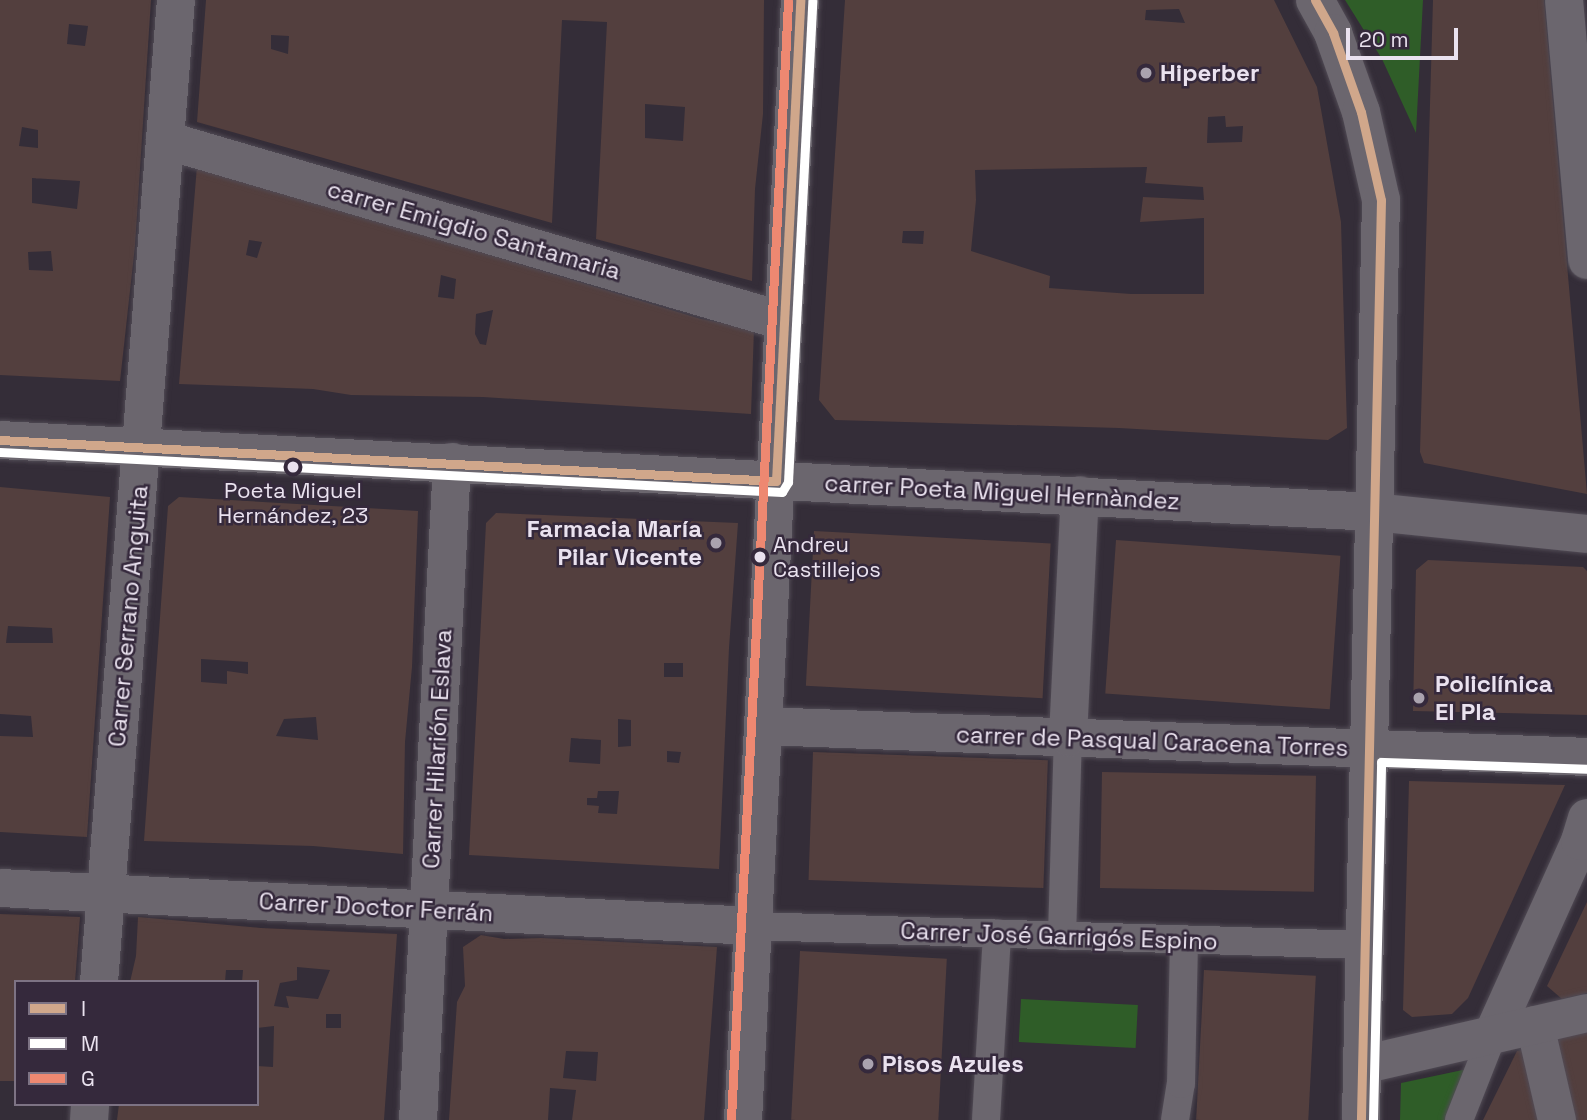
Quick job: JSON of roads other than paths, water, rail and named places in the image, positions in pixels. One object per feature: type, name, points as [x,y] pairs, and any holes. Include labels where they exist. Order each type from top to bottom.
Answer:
[{"type":"street","name":"Carrer Serrano Anguita","points":[[99,980],[176,0]]},
{"type":"street","points":[[743,1120],[800,0]]},
{"type":"street","points":[[1315,0],[1333,33],[1361,112],[1381,200],[1361,1120]]},
{"type":"street","points":[[1564,0],[1587,260]]},
{"type":"street","name":"carrer Emigdio Santamaria","points":[[165,140],[783,321]]},
{"type":"street","name":"carrer Poeta Miguel Hernàndez","points":[[0,440],[1374,512],[1587,534]]},
{"type":"street","name":"Carrer Hilarión Eslava","points":[[418,1120],[452,462]]},
{"type":"street","points":[[1062,936],[1068,737],[1080,495]]},
{"type":"street","name":"carrer de Pasqual Caracena Torres","points":[[762,726],[1369,750],[1586,765]]},
{"type":"street","points":[[1458,1120],[1493,1034],[1580,841],[1587,818]]},
{"type":"street","name":"Carrer Doctor Ferrán","points":[[0,888],[753,926]]},
{"type":"street","name":"Carrer José Garrigós Espino","points":[[753,926],[1365,945]]},
{"type":"street","points":[[986,1120],[997,933]]},
{"type":"street","points":[[1175,1120],[1181,1084],[1184,939]]},
{"type":"street","points":[[1362,1065],[1587,1013]]},
{"type":"street","points":[[1535,1025],[1557,1120]]},
{"type":"place","name":"Hiperber","points":[[1146,73]]},
{"type":"place","name":"Poeta Miguel Hernández, 23","points":[[293,467]]},
{"type":"place","name":"Farmacia María Pilar Vicente","points":[[716,543]]},
{"type":"place","name":"Andreu Castillejos","points":[[760,557]]},
{"type":"place","name":"Policlínica El Pla","points":[[1419,698]]},
{"type":"place","name":"Pisos Azules","points":[[868,1064]]}]
